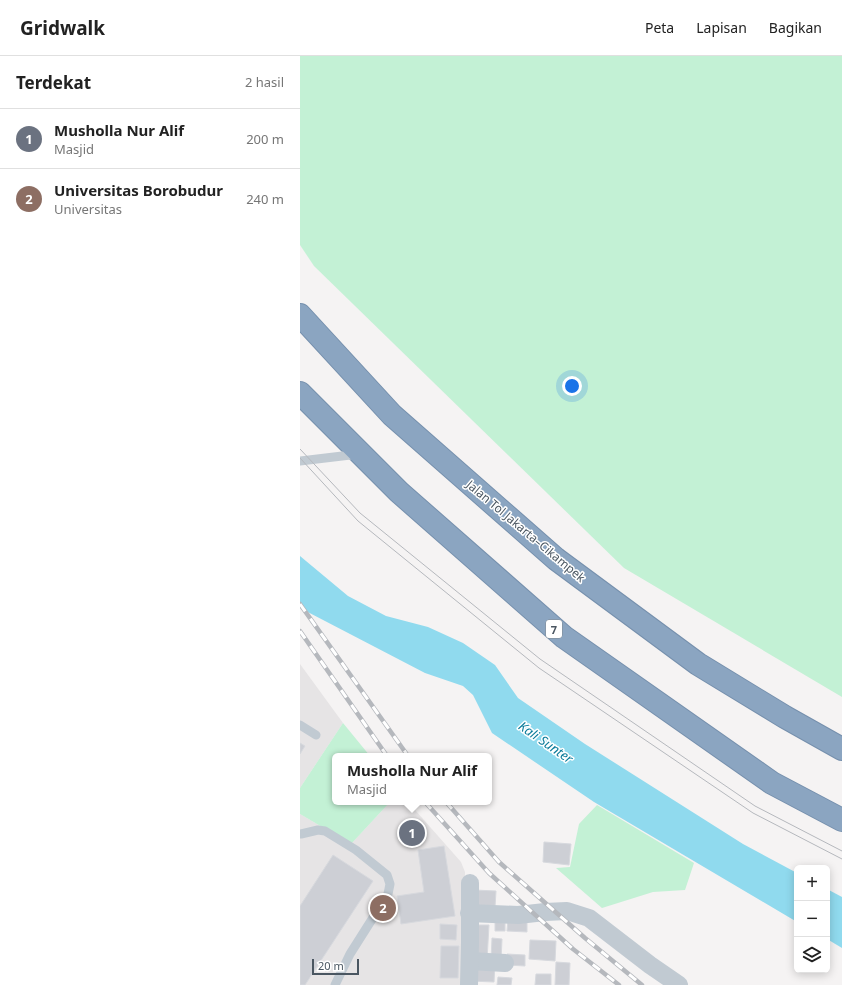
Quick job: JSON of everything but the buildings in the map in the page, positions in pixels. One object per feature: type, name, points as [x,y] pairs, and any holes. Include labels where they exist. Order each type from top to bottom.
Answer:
[{"type":"highway","name":"Jalan Tol Jakarta–Cikampek","points":[[300,315],[392,415],[556,560],[698,664],[785,717],[842,749]]},
{"type":"highway","name":"7","points":[[300,393],[399,492],[564,637],[772,783],[842,820]]},
{"type":"street","points":[[469,985],[470,883]]},
{"type":"street","points":[[469,913],[518,915],[568,911],[588,918],[679,985]]},
{"type":"street","points":[[470,961],[505,963]]},
{"type":"lane","points":[[300,461],[360,454]]},
{"type":"lane","points":[[300,725],[316,735]]},
{"type":"lane","points":[[300,834],[318,830],[325,831],[356,850],[387,875],[390,884],[388,894],[350,954],[335,985]]},
{"type":"shaded area","points":[[300,664],[343,723],[300,788]]},
{"type":"shaded area","points":[[387,805],[411,805],[461,862],[465,872],[465,985],[300,985],[300,814],[351,844]]},
{"type":"green space","points":[[300,56],[842,56],[842,697],[624,568],[314,266],[300,245]]},
{"type":"green space","points":[[343,723],[368,753],[332,753],[332,805],[387,805],[351,844],[300,814],[300,788]]},
{"type":"green space","points":[[597,805],[694,863],[685,890],[653,892],[602,908],[556,868],[570,867],[579,824]]},
{"type":"water","name":"Kali Sunter","points":[[300,556],[348,596],[386,616],[428,627],[463,643],[495,665],[518,698],[585,744],[743,844],[794,871],[794,920],[594,802],[492,733],[473,695],[463,686],[425,673],[300,608]]},
{"type":"water","points":[[830,891],[842,897],[842,948],[830,941]]},
{"type":"tram line","points":[[300,449],[360,513],[540,659],[755,806],[842,851]]},
{"type":"tram line","points":[[300,458],[358,521],[539,668],[753,813],[842,859]]},
{"type":"railway","points":[[300,604],[406,753]]},
{"type":"railway","points":[[300,631],[385,753]]},
{"type":"railway","points":[[428,805],[489,873],[573,949],[619,985]]},
{"type":"railway","points":[[449,805],[499,862],[585,938],[642,985]]},
{"type":"place","name":"Musholla Nur Alif","points":[[412,833]]},
{"type":"place","name":"Universitas Borobudur","points":[[383,908]]}]
